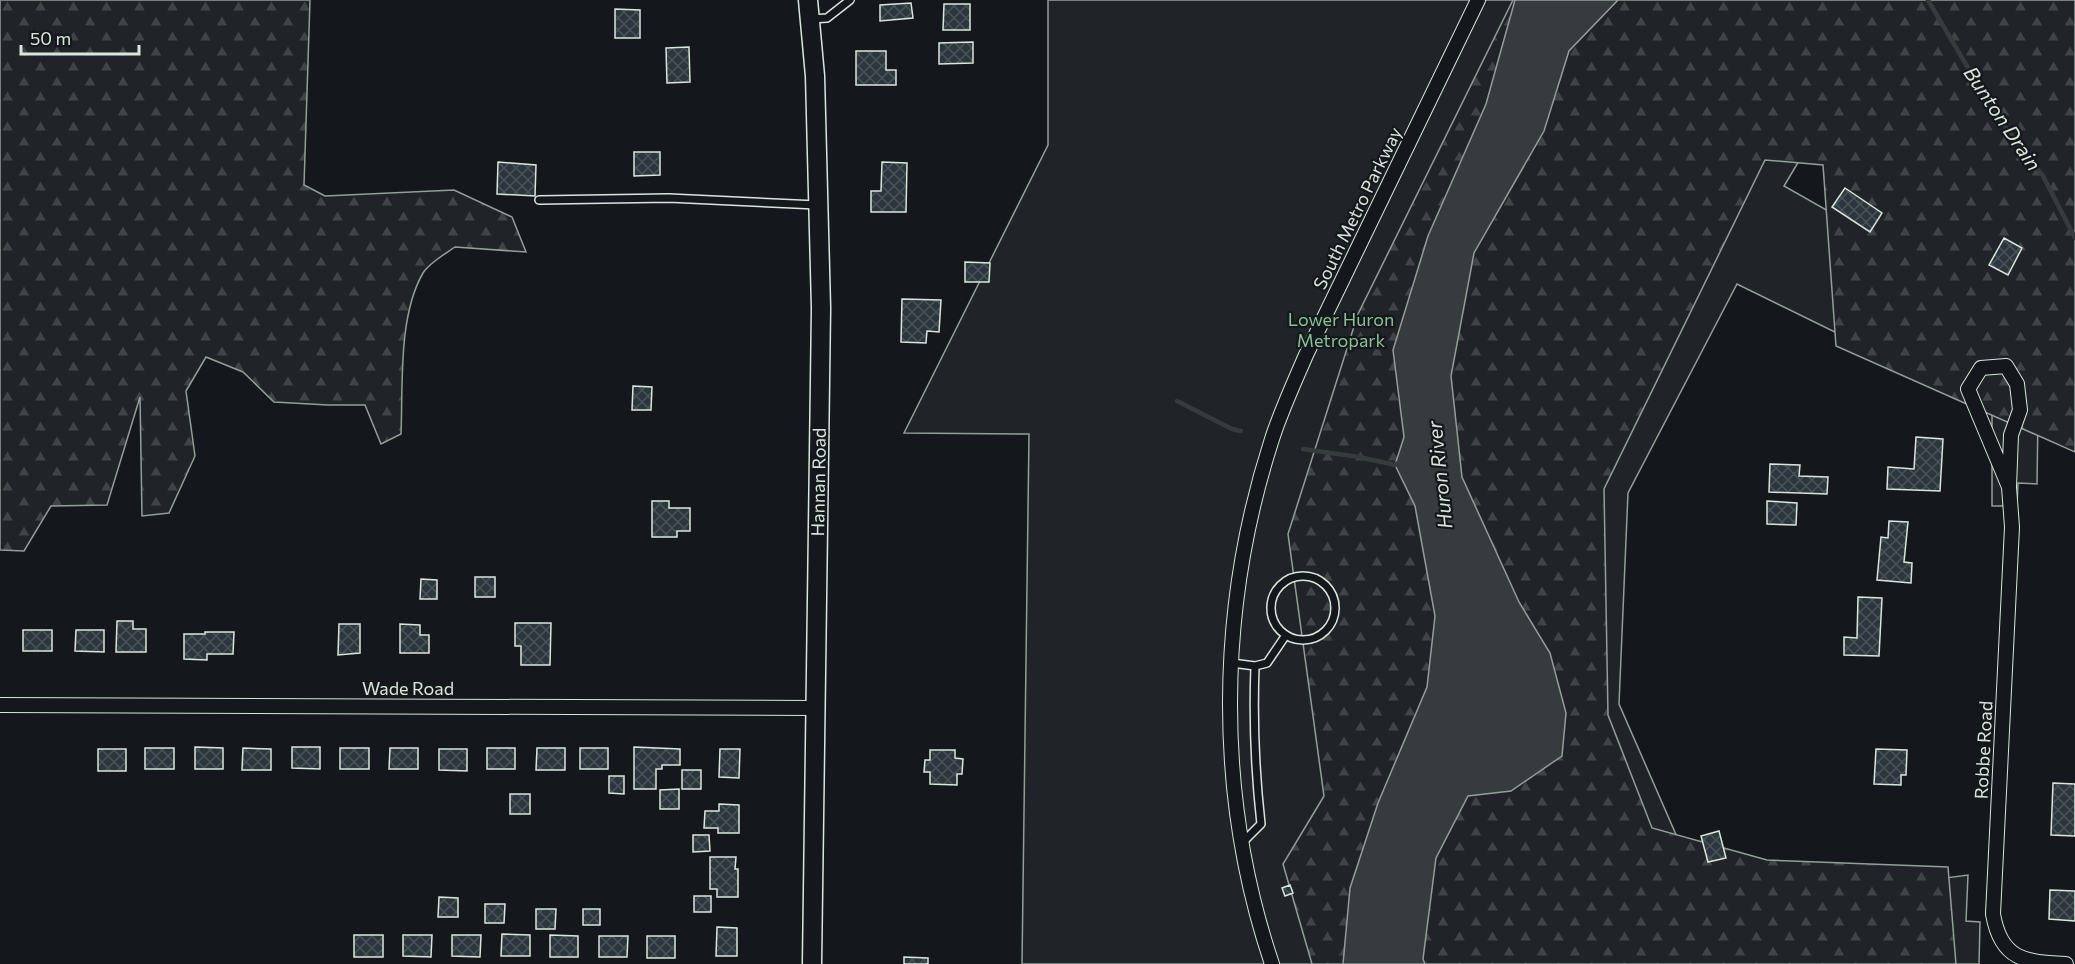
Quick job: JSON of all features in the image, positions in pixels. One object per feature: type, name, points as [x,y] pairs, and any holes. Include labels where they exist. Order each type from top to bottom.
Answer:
[{"type":"street","name":"Hannan Road","points":[[808,0],[815,76],[821,308],[812,964]]},
{"type":"street","name":"South Metro Parkway","points":[[1272,964],[1241,844],[1231,753],[1230,663],[1243,552],[1253,506],[1275,429],[1306,355],[1478,0]]},
{"type":"street","name":"Robbe Road","points":[[2009,487],[1968,389],[1981,368],[2006,366],[2017,384],[2020,410],[2011,435],[2009,487],[2012,527],[1993,914],[1995,929],[2002,943],[2013,954],[2033,962],[2066,964]]},
{"type":"street","name":"Wade Road","points":[[0,705],[815,708]]},
{"type":"lane","points":[[811,19],[827,18],[850,0]]},
{"type":"lane","points":[[539,200],[669,198],[820,205]]},
{"type":"lane","points":[[1312,576],[1322,581],[1334,597],[1336,607],[1330,626],[1323,634],[1313,639],[1301,640],[1286,635],[1274,623],[1270,612],[1275,590],[1292,577],[1312,576]]},
{"type":"lane","points":[[1230,663],[1255,666],[1266,663],[1286,635]]},
{"type":"lane","points":[[1241,844],[1261,824],[1253,718],[1255,666]]},
{"type":"green space","points":[[0,0],[310,0],[304,185],[325,196],[454,190],[512,217],[526,252],[455,247],[433,262],[423,273],[409,310],[406,330],[403,352],[401,434],[381,444],[365,405],[274,402],[243,372],[206,357],[186,391],[195,456],[169,513],[142,516],[140,397],[107,505],[51,506],[24,551],[0,550]]},
{"type":"green space","name":"Lower Huron Metropark","points":[[1048,0],[1895,0],[1784,186],[2029,325],[2038,417],[2037,484],[2018,483],[2017,506],[1992,506],[1992,409],[1737,284],[1628,493],[1619,704],[1695,878],[1776,900],[1968,875],[1966,921],[1980,922],[1979,964],[1022,964],[1029,434],[904,433],[1048,145]]},
{"type":"green space","points":[[1513,0],[2075,0],[2075,452],[1836,346],[1823,165],[1765,160],[1604,489],[1608,715],[1652,828],[1767,860],[1948,867],[1956,964],[1312,964],[1283,864],[1324,796],[1288,534],[1358,314]]},
{"type":"water","name":"Huron River","points":[[1515,0],[1618,0],[1569,51],[1544,131],[1474,253],[1451,376],[1462,477],[1519,602],[1550,653],[1566,713],[1562,756],[1511,791],[1468,796],[1436,858],[1423,959],[1425,964],[1343,964],[1350,888],[1378,803],[1427,687],[1435,616],[1415,506],[1395,465],[1404,437],[1393,350],[1428,236],[1486,104]]},
{"type":"building","points":[[911,3],[913,18],[880,21],[880,5]]},
{"type":"building","points":[[944,4],[970,4],[970,30],[943,30]]},
{"type":"building","points":[[615,9],[640,10],[640,38],[615,38]]},
{"type":"building","points":[[973,42],[973,63],[939,64],[939,43]]},
{"type":"building","points":[[689,47],[690,82],[667,83],[666,48]]},
{"type":"building","points":[[856,51],[886,51],[886,70],[896,70],[896,85],[856,85]]},
{"type":"building","points":[[634,152],[660,152],[660,175],[634,176]]},
{"type":"building","points":[[498,162],[536,165],[535,196],[497,194]]},
{"type":"building","points":[[882,162],[907,163],[906,212],[871,212],[871,191],[881,191]]},
{"type":"building","points":[[1845,188],[1882,213],[1870,232],[1832,207]]},
{"type":"building","points":[[2004,238],[2022,248],[2008,275],[1989,265]]},
{"type":"building","points":[[965,262],[990,263],[989,282],[965,282]]},
{"type":"building","points":[[902,299],[941,300],[939,332],[927,331],[926,343],[901,342]]},
{"type":"building","points":[[633,386],[652,387],[651,410],[632,410]]},
{"type":"building","points":[[1916,437],[1943,439],[1940,491],[1887,489],[1888,467],[1914,469]]},
{"type":"building","points":[[1770,464],[1800,465],[1799,476],[1828,477],[1827,494],[1769,492]]},
{"type":"building","points":[[652,501],[669,501],[669,508],[690,508],[690,531],[677,531],[677,537],[652,537]]},
{"type":"building","points":[[1767,501],[1797,503],[1796,525],[1767,524]]},
{"type":"building","points":[[1889,521],[1908,522],[1904,562],[1912,563],[1911,583],[1877,580],[1881,537],[1888,538]]},
{"type":"building","points":[[475,577],[495,577],[495,597],[475,597]]},
{"type":"building","points":[[421,579],[437,580],[437,599],[420,599]]},
{"type":"building","points":[[1858,597],[1882,598],[1879,656],[1844,655],[1844,637],[1857,638]]},
{"type":"building","points":[[117,621],[133,621],[133,629],[146,629],[146,652],[116,652]]},
{"type":"building","points":[[515,623],[551,623],[550,665],[521,665],[521,646],[515,646]]},
{"type":"building","points":[[339,624],[360,624],[360,653],[338,655]]},
{"type":"building","points":[[400,624],[420,625],[420,635],[429,635],[429,653],[400,653]]},
{"type":"building","points":[[23,630],[52,630],[52,651],[23,651]]},
{"type":"building","points":[[76,630],[104,630],[104,652],[75,651]]},
{"type":"building","points":[[205,632],[234,632],[233,654],[207,654],[207,660],[184,659],[184,634],[205,634]]},
{"type":"building","points":[[195,747],[223,748],[223,769],[195,769]]},
{"type":"building","points":[[292,747],[320,747],[320,769],[292,768]]},
{"type":"building","points":[[634,747],[680,749],[680,765],[662,765],[662,769],[656,769],[656,789],[634,789]]},
{"type":"building","points":[[145,748],[174,748],[174,769],[145,769]]},
{"type":"building","points":[[243,748],[271,749],[271,770],[242,770]]},
{"type":"building","points":[[340,748],[369,748],[369,769],[340,769]]},
{"type":"building","points":[[390,748],[418,748],[418,769],[389,769]]},
{"type":"building","points":[[487,748],[515,748],[515,769],[487,769]]},
{"type":"building","points":[[537,748],[565,748],[565,770],[536,770]]},
{"type":"building","points":[[580,748],[608,748],[608,769],[580,769]]},
{"type":"building","points":[[98,749],[126,749],[126,771],[98,771]]},
{"type":"building","points":[[439,749],[467,749],[467,771],[439,770]]},
{"type":"building","points":[[720,749],[740,749],[739,778],[719,777]]},
{"type":"building","points":[[1876,749],[1907,750],[1906,775],[1901,775],[1901,785],[1874,784]]},
{"type":"building","points":[[930,750],[955,750],[955,758],[963,759],[962,774],[957,774],[957,785],[930,784],[930,772],[924,772],[925,760],[930,760]]},
{"type":"building","points":[[682,770],[701,770],[701,789],[682,789]]},
{"type":"building","points":[[609,776],[624,776],[624,794],[609,793]]},
{"type":"building","points":[[2053,783],[2075,784],[2075,836],[2051,835]]},
{"type":"building","points":[[679,789],[679,809],[660,809],[660,790]]},
{"type":"building","points":[[510,794],[530,794],[530,814],[510,814]]},
{"type":"building","points":[[719,804],[739,805],[739,833],[718,833],[718,828],[704,828],[705,811],[719,811]]},
{"type":"building","points":[[1719,831],[1726,858],[1708,862],[1701,836]]},
{"type":"building","points":[[693,835],[709,835],[710,851],[693,852]]},
{"type":"building","points":[[710,857],[736,857],[738,897],[717,897],[717,889],[710,889]]},
{"type":"building","points":[[1290,885],[1293,893],[1285,896],[1282,888]]},
{"type":"building","points":[[2050,890],[2075,891],[2075,921],[2049,919]]},
{"type":"building","points":[[694,896],[711,896],[711,912],[694,912]]},
{"type":"building","points":[[439,897],[458,898],[458,917],[438,917]]},
{"type":"building","points":[[485,904],[505,904],[504,923],[485,923]]},
{"type":"building","points":[[536,909],[556,909],[555,929],[536,929]]},
{"type":"building","points":[[583,909],[600,909],[600,925],[583,925]]},
{"type":"building","points":[[717,927],[737,928],[737,956],[716,956]]},
{"type":"building","points":[[502,934],[530,935],[530,956],[501,956]]},
{"type":"building","points":[[354,935],[383,935],[383,957],[354,957]]},
{"type":"building","points":[[403,935],[432,935],[431,957],[403,956]]},
{"type":"building","points":[[452,935],[481,935],[480,957],[452,956]]},
{"type":"building","points":[[550,935],[578,936],[578,957],[550,957]]},
{"type":"building","points":[[599,936],[628,936],[627,957],[599,957]]},
{"type":"building","points":[[647,936],[675,936],[675,958],[647,958]]},
{"type":"building","points":[[904,957],[928,958],[928,964],[904,964]]},
{"type":"waterway","name":"Bunton Drain","points":[[1928,0],[1994,112],[2043,176],[2075,238]]},
{"type":"waterway","points":[[1177,401],[1232,429],[1241,431]]},
{"type":"waterway","points":[[1303,449],[1395,465],[1398,463]]}]
